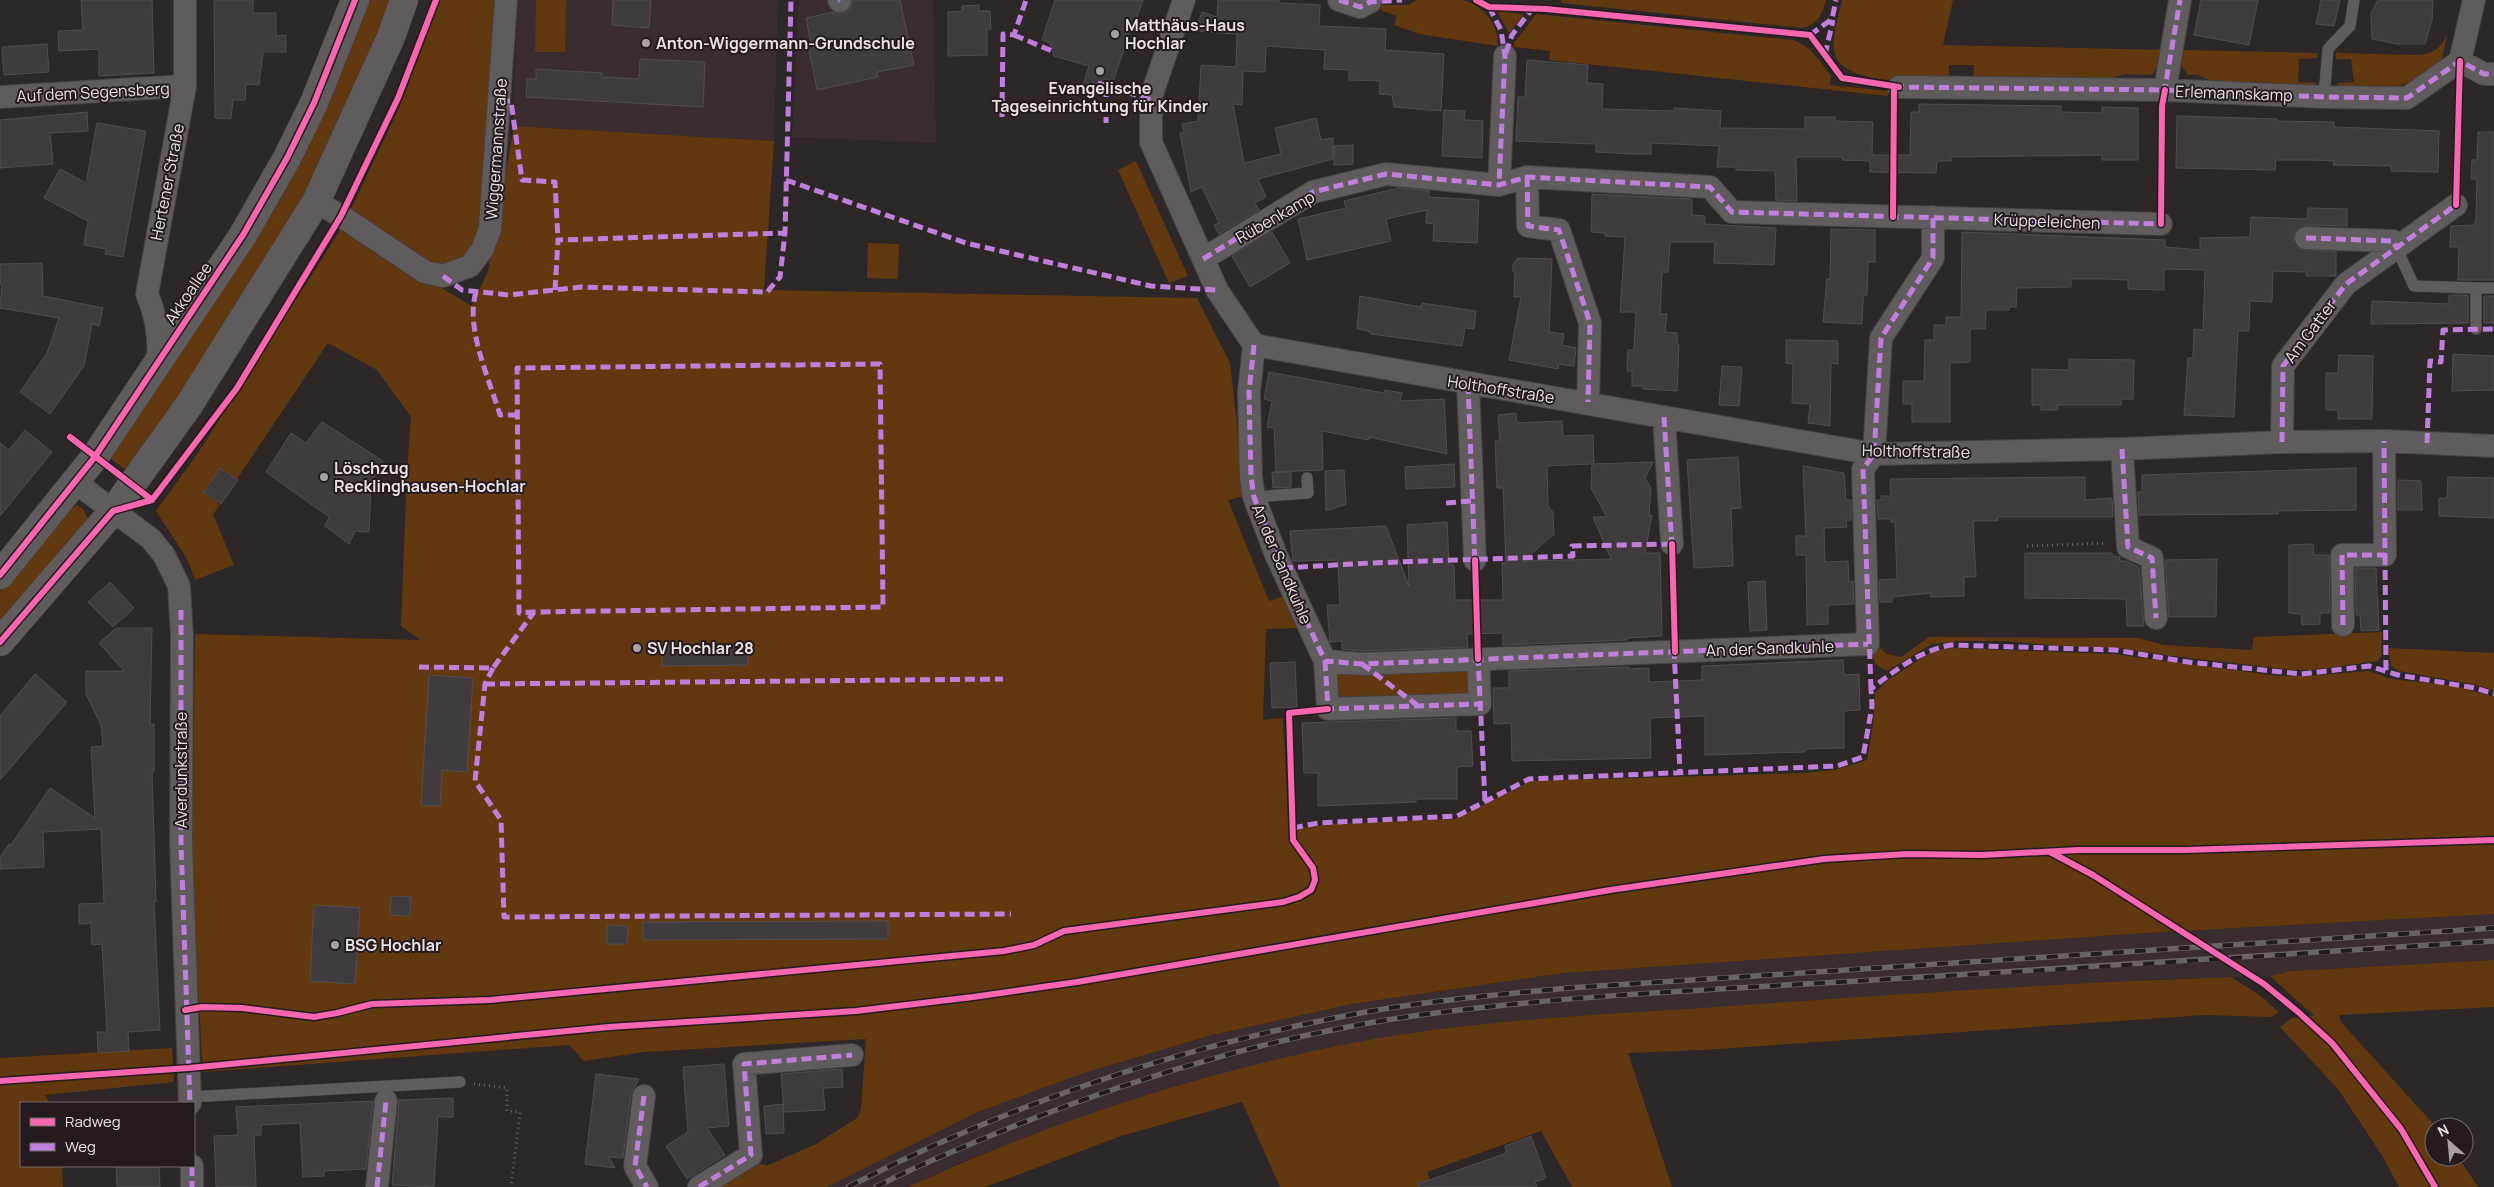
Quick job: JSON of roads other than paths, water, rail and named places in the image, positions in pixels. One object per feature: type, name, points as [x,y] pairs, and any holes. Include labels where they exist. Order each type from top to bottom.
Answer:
[{"type":"main road","name":"Akkoallee","points":[[0,575],[94,458],[158,353],[242,235],[287,158],[314,103],[354,0]]},
{"type":"main road","points":[[0,642],[113,511],[189,405],[316,202],[391,36],[404,0]]},
{"type":"street","name":"Hertener Straße","points":[[158,353],[156,315],[147,294],[185,86],[186,0]]},
{"type":"street","name":"Wiggermannstraße","points":[[316,202],[341,216],[425,272],[442,276],[470,266],[482,250],[490,229],[506,0]]},
{"type":"street","points":[[1184,0],[1151,97],[1151,142],[1222,301],[1254,345]]},
{"type":"street","points":[[1339,0],[1360,7],[1370,2]]},
{"type":"street","points":[[2165,90],[2180,0]]},
{"type":"street","points":[[2474,0],[2460,61],[2484,74],[2494,74]]},
{"type":"street","points":[[1499,185],[1505,56]]},
{"type":"street","name":"Erlemannskamp","points":[[1899,87],[2165,90],[2324,97],[2407,98],[2460,61]]},
{"type":"street","name":"Auf dem Segensberg","points":[[0,97],[185,86]]},
{"type":"street","name":"Rübenkamp","points":[[1203,259],[1313,192],[1386,174],[1499,185],[1527,177],[1710,187],[1732,212],[1812,215]]},
{"type":"street","points":[[1527,177],[1528,226],[1559,230],[1590,323],[1588,402]]},
{"type":"street","name":"Am Gatter","points":[[2282,442],[2283,366],[2346,284],[2456,205]]},
{"type":"street","name":"Krüppeleichen","points":[[1812,215],[2161,224]]},
{"type":"street","points":[[1874,454],[1881,338],[1933,258],[1933,217]]},
{"type":"street","points":[[2306,238],[2392,241],[2397,249]]},
{"type":"street","name":"Holthoffstraße","points":[[1254,345],[1468,384],[1588,402],[1874,454],[2122,449],[2282,442],[2384,441],[2494,446]]},
{"type":"street","name":"An der Sandkuhle","points":[[1254,345],[1249,392],[1251,478],[1254,497],[1276,555],[1324,661],[1328,709],[1480,704],[1478,659]]},
{"type":"street","points":[[1468,384],[1475,560]]},
{"type":"street","points":[[1664,417],[1672,544]]},
{"type":"street","points":[[2343,625],[2342,555],[2385,555],[2384,441]]},
{"type":"street","points":[[2122,449],[2128,547],[2152,558],[2156,618]]},
{"type":"street","name":"An der Sandkuhle","points":[[1324,661],[1362,664],[1868,644],[1863,469],[1874,454]]},
{"type":"street","name":"Averdunkstraße","points":[[75,482],[150,539],[164,555],[179,586],[181,600],[181,843],[190,1100]]},
{"type":"street","points":[[699,1187],[750,1155],[744,1064],[852,1055]]},
{"type":"street","points":[[644,1096],[635,1166],[647,1187]]},
{"type":"street","points":[[377,1187],[386,1101]]},
{"type":"street","points":[[192,1167],[192,1187]]},
{"type":"lane","points":[[0,569],[17,536],[86,451],[158,353],[235,228],[279,152],[304,99],[342,0]]},
{"type":"lane","points":[[2324,97],[2328,49],[2350,26],[2354,0]]},
{"type":"lane","points":[[2397,249],[2414,286],[2494,288]]},
{"type":"lane","points":[[2476,288],[2476,329]]},
{"type":"lane","points":[[1254,497],[1308,494],[1307,478]]},
{"type":"lane","points":[[190,1100],[460,1082]]},
{"type":"railway","points":[[848,1187],[968,1131],[1093,1083],[1220,1044],[1377,1010],[1459,999],[1568,988],[2494,928]]},
{"type":"railway","points":[[876,1187],[921,1165],[1052,1111],[1167,1072],[1283,1041],[1401,1018],[1514,1004],[1621,995],[2117,966],[2494,941]]},
{"type":"place","name":"Matthäus-Haus Hochlar","points":[[1115,34]]},
{"type":"place","name":"Anton-Wiggermann-Grundschule","points":[[646,43]]},
{"type":"place","name":"Evangelische Tageseinrichtung für Kinder","points":[[1100,71]]},
{"type":"place","name":"Löschzug Recklinghausen-Hochlar","points":[[324,477]]},
{"type":"place","name":"SV Hochlar 28","points":[[637,648]]},
{"type":"place","name":"BSG Hochlar","points":[[335,945]]}]
